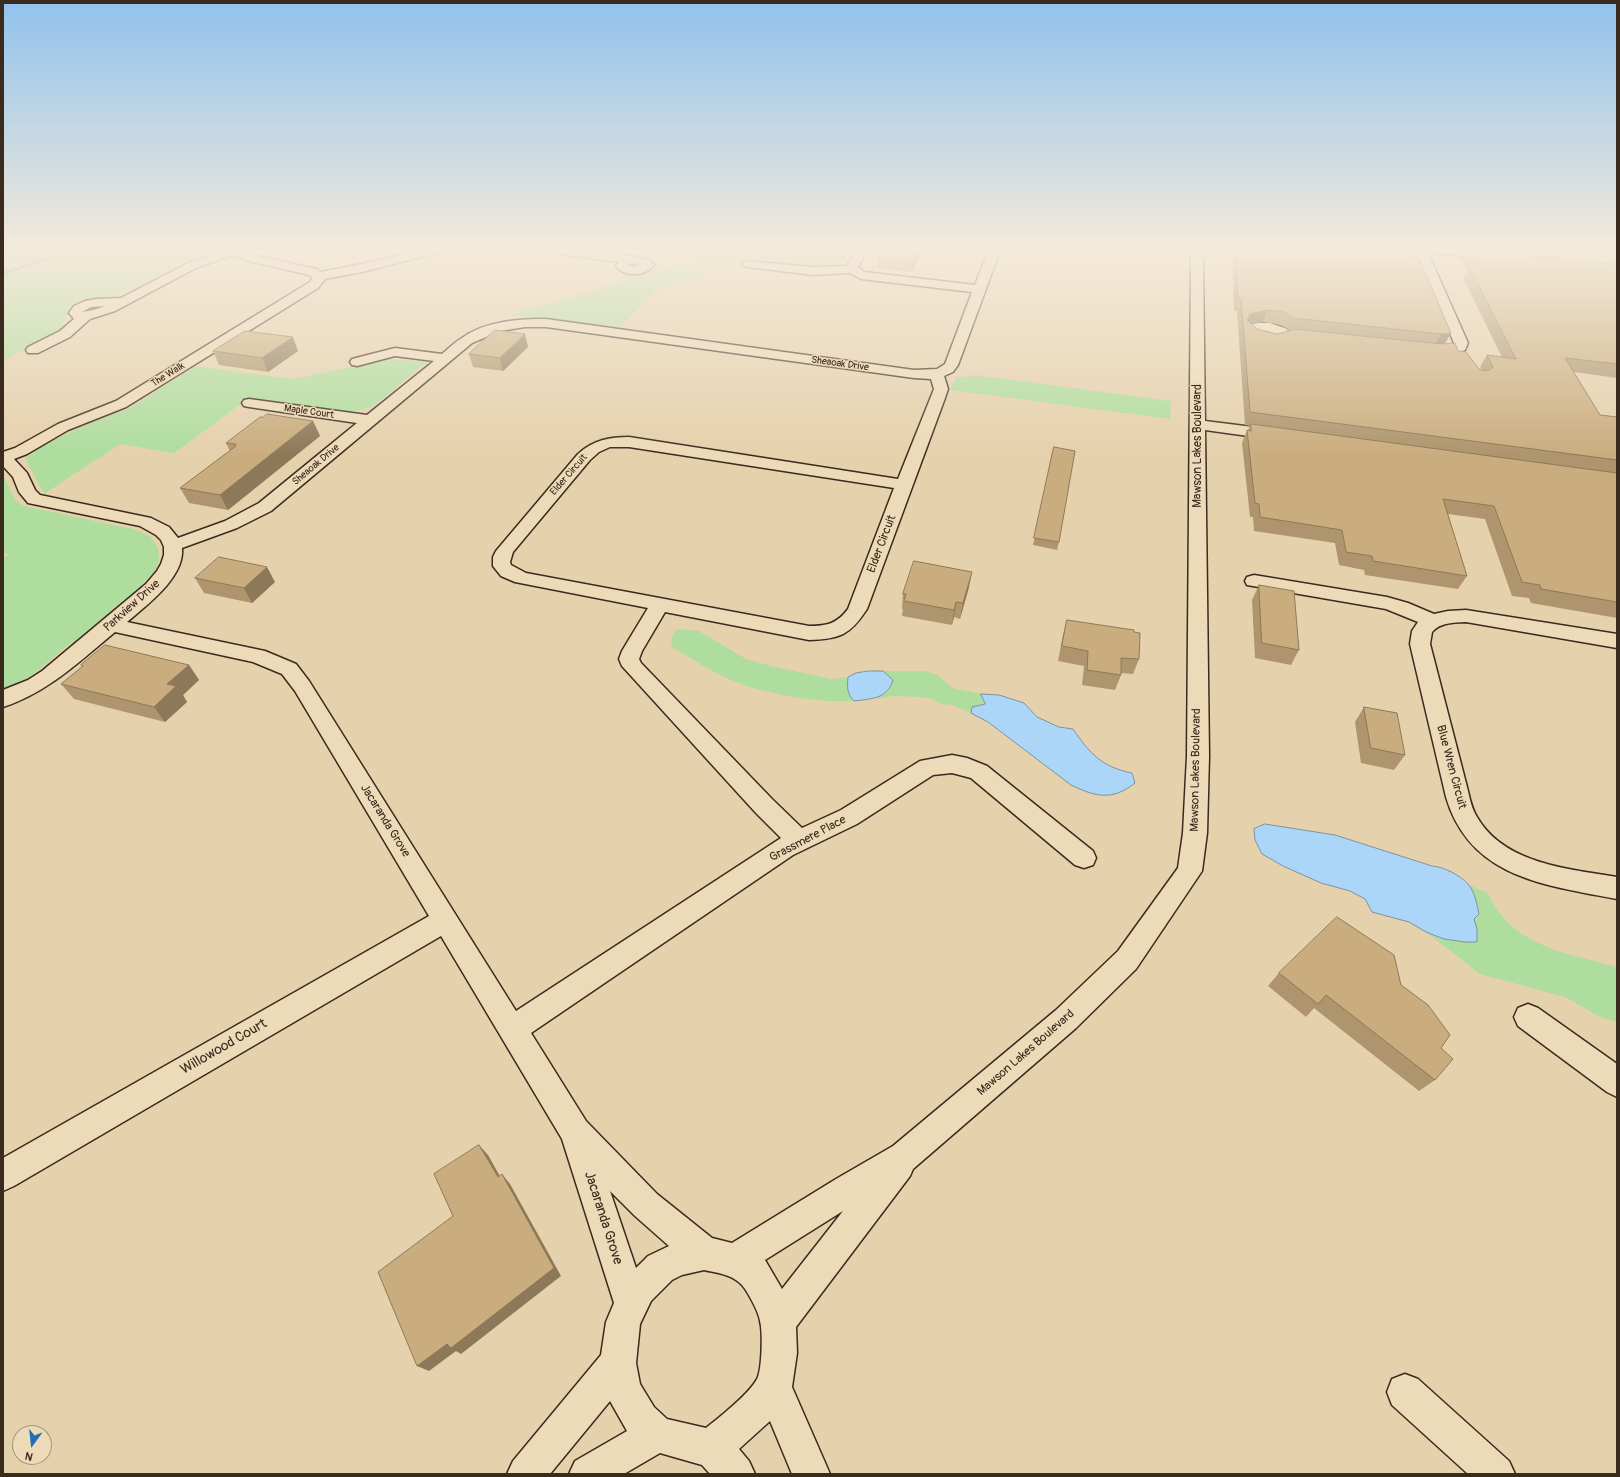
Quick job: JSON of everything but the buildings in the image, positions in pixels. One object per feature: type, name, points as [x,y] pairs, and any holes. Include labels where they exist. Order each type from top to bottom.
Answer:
[{"type":"street","points":[[33,350],[65,334],[84,317]]},
{"type":"street","name":"The Walk","points":[[4,458],[21,451],[64,427],[121,404],[262,317]]},
{"type":"street","points":[[936,373],[946,370],[951,365],[969,317]]},
{"type":"street","name":"Mawson Lakes Boulevard","points":[[657,1434],[641,1420],[623,1390],[618,1363],[623,1322],[639,1289],[660,1268],[677,1259],[719,1256],[847,1190],[904,1158],[1066,1019],[1127,960],[1190,871],[1195,833],[1197,784],[1198,317]]},
{"type":"street","points":[[1412,349],[1459,355],[1460,343],[1449,317]]},
{"type":"street","name":"Sheaoak Drive","points":[[172,545],[227,527],[253,515],[265,507],[467,340],[481,332],[504,325],[522,322],[554,324],[914,374],[936,373]]},
{"type":"street","points":[[1283,334],[1299,336]]},
{"type":"street","points":[[357,362],[395,352],[445,358]]},
{"type":"street","name":"Elder Circuit","points":[[904,485],[629,442],[619,442],[597,446],[584,457],[505,551],[501,558],[502,567],[509,573],[522,578],[809,633],[825,633],[837,630],[847,624],[857,609],[938,398],[941,389],[936,373]]},
{"type":"street","name":"Maple Court","points":[[249,403],[369,420]]},
{"type":"street","points":[[1198,425],[1295,438]]},
{"type":"street","points":[[4,458],[21,476],[27,492],[34,499],[145,522],[158,527],[165,533],[172,545]]},
{"type":"street","name":"Parkview Drive","points":[[3,699],[34,685],[49,676],[145,596],[162,578],[169,567],[173,554],[172,545]]},
{"type":"street","points":[[1254,581],[1387,603],[1401,607],[1432,621],[1446,617],[1466,616],[1617,641]]},
{"type":"street","points":[[660,604],[632,651],[629,659],[632,666],[764,806],[800,841]]},
{"type":"street","name":"Blue Wren Circuit","points":[[1432,621],[1422,632],[1420,644],[1462,813],[1474,833],[1492,849],[1521,866],[1540,872],[1617,888]]},
{"type":"street","name":"Jacaranda Grove","points":[[110,625],[258,656],[289,669],[302,686],[446,919],[575,1132],[632,1305]]},
{"type":"street","name":"Grassmere Place","points":[[513,1029],[784,848],[850,817],[928,767],[952,764],[967,767],[979,772],[1084,858]]},
{"type":"street","name":"Willowood Court","points":[[3,1175],[446,919]]},
{"type":"street","points":[[1528,1018],[1617,1082]]},
{"type":"street","name":"Jacaranda Grove","points":[[575,1132],[646,1205],[719,1256],[753,1272],[772,1304],[778,1322],[779,1353],[774,1387]]},
{"type":"street","name":"Mawson Lakes Boulevard","points":[[778,1322],[904,1158]]},
{"type":"street","points":[[526,1474],[618,1363]]},
{"type":"street","points":[[588,1474],[657,1434],[690,1444],[724,1461],[754,1411],[774,1387],[811,1474]]},
{"type":"street","points":[[1404,1392],[1496,1474]]},
{"type":"green space","points":[[3,317],[66,317],[58,332],[3,361]]},
{"type":"green space","points":[[527,317],[630,317],[619,328]]},
{"type":"green space","points":[[390,359],[427,362],[372,407],[348,413],[249,398],[174,453],[120,444],[44,494],[25,458],[40,448],[76,429],[130,408],[196,366],[293,379]]},
{"type":"green space","points":[[975,375],[1171,401],[1170,419],[950,390],[956,378]]},
{"type":"green space","points":[[3,474],[15,500],[24,506],[133,529],[150,536],[158,548],[159,560],[155,571],[139,588],[73,643],[71,643],[31,676],[3,690],[3,558],[9,554],[3,553]]},
{"type":"green space","points":[[677,629],[699,631],[746,659],[832,679],[848,677],[848,690],[854,701],[824,701],[808,699],[775,693],[731,680],[708,669],[672,647],[671,639]]},
{"type":"green space","points":[[883,671],[926,671],[937,675],[953,688],[981,694],[985,704],[972,707],[971,713],[950,704],[944,705],[932,699],[920,697],[894,696],[872,699],[888,692],[893,680]]},
{"type":"green space","points":[[1469,885],[1488,893],[1498,911],[1511,925],[1526,936],[1561,952],[1617,967],[1617,1022],[1600,1017],[1565,997],[1480,974],[1426,932],[1444,939],[1465,942],[1477,929],[1474,919],[1476,900]]},
{"type":"water","points":[[883,671],[893,680],[891,686],[887,691],[878,697],[854,701],[848,690],[848,677],[856,673]]},
{"type":"water","points":[[981,694],[999,695],[1024,703],[1037,717],[1059,727],[1073,729],[1085,746],[1098,758],[1113,767],[1132,773],[1135,783],[1119,793],[1111,795],[1088,792],[1071,785],[988,722],[971,713],[972,707],[985,704]]},
{"type":"water","points":[[1265,824],[1335,835],[1442,868],[1456,875],[1468,884],[1475,899],[1479,914],[1474,919],[1477,929],[1477,942],[1444,939],[1426,932],[1409,922],[1372,912],[1365,899],[1350,891],[1321,883],[1283,866],[1262,854],[1255,840],[1254,829]]}]
